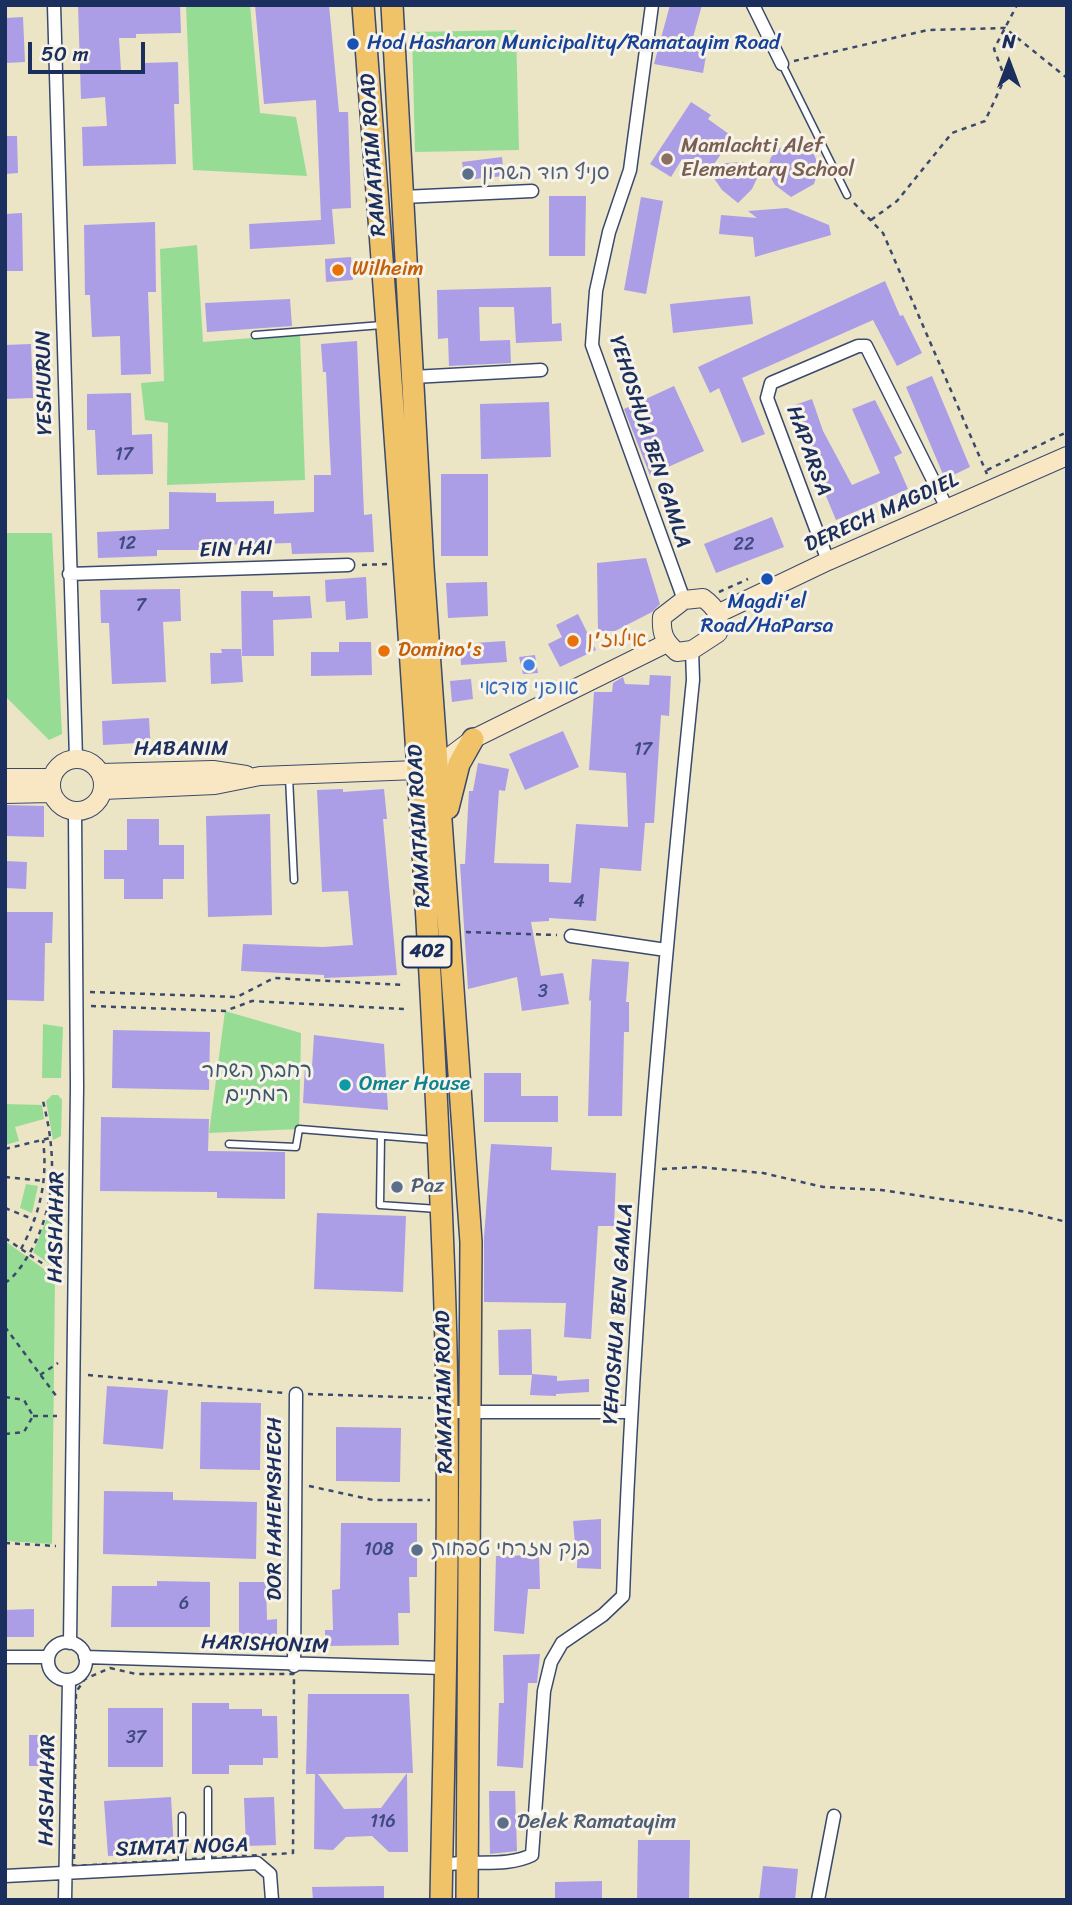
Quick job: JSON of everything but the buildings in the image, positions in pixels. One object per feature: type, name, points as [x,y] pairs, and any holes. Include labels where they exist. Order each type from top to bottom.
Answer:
[{"type":"main road","name":"RAMATAIM ROAD","points":[[363,5],[404,563],[427,768],[446,1406],[441,1900]]},
{"type":"main road","name":"RAMATAIM ROAD","points":[[392,5],[434,709],[427,768],[442,838],[471,1242],[467,1900]]},
{"type":"main road","name":"DERECH MAGDIEL","points":[[718,614],[947,508],[987,480],[1067,456]]},
{"type":"main road","points":[[703,598],[714,606],[718,614],[718,633],[692,650],[677,652],[667,643],[661,630],[662,617],[684,600],[703,598]]},
{"type":"main road","points":[[427,768],[473,739],[667,643]]},
{"type":"main road","points":[[434,709],[442,730],[457,743],[473,739]]},
{"type":"main road","points":[[442,838],[452,784],[473,739]]},
{"type":"main road","points":[[76,759],[91,762],[102,782],[93,807],[75,812],[61,806],[52,786],[60,764],[76,759]]},
{"type":"main road","name":"HABANIM","points":[[102,782],[215,785],[260,776],[427,768]]},
{"type":"main road","points":[[5,778],[52,786]]},
{"type":"main road","points":[[5,793],[52,786]]},
{"type":"street","name":"YESHURUN","points":[[54,5],[76,759]]},
{"type":"street","name":"YEHOSHUA BEN GAMLA","points":[[652,5],[630,170],[609,232],[598,279],[593,345],[684,600]]},
{"type":"street","points":[[753,5],[782,64]]},
{"type":"street","points":[[402,197],[532,191]]},
{"type":"street","name":"HAPARSA","points":[[828,561],[767,398],[771,383],[858,346],[866,346],[947,508]]},
{"type":"street","points":[[413,377],[541,370]]},
{"type":"street","name":"EIN HAI","points":[[69,574],[348,565]]},
{"type":"street","name":"YEHOSHUA BEN GAMLA","points":[[442,1866],[468,1860],[515,1863],[532,1855],[544,1691],[551,1662],[562,1643],[603,1615],[623,1596],[630,1412],[666,950],[693,680],[692,650]]},
{"type":"street","name":"HASHAHAR","points":[[70,1643],[74,1373],[75,812]]},
{"type":"street","points":[[571,936],[666,950]]},
{"type":"street","name":"DOR HAHEMSHECH","points":[[294,1666],[296,1394]]},
{"type":"street","points":[[446,1406],[471,1414],[630,1412]]},
{"type":"street","points":[[70,1643],[80,1648],[85,1657],[84,1670],[69,1680],[52,1674],[48,1657],[54,1648],[70,1643]]},
{"type":"street","points":[[5,1657],[48,1657]]},
{"type":"street","name":"HARISHONIM","points":[[85,1657],[294,1666],[444,1668]]},
{"type":"street","name":"HASHAHAR","points":[[65,1900],[69,1680]]},
{"type":"street","points":[[818,1900],[834,1816]]},
{"type":"street","name":"SIMTAT NOGA","points":[[5,1877],[208,1861],[257,1863],[265,1867],[270,1874],[272,1900]]},
{"type":"lane","points":[[782,64],[847,195]]},
{"type":"lane","points":[[255,335],[387,325]]},
{"type":"lane","points":[[289,775],[294,880]]},
{"type":"lane","points":[[229,1144],[296,1147],[299,1129],[437,1140]]},
{"type":"lane","points":[[381,1136],[380,1205],[441,1209]]},
{"type":"lane","points":[[208,1790],[208,1861]]},
{"type":"lane","points":[[181,1863],[182,1816]]},
{"type":"path","points":[[871,220],[897,201],[952,133],[985,121],[1005,78],[994,49],[1017,5]]},
{"type":"path","points":[[782,64],[928,30],[1005,28],[1067,78]]},
{"type":"path","points":[[847,195],[883,233],[987,480],[1067,432]]},
{"type":"path","points":[[348,565],[404,563]]},
{"type":"path","points":[[449,931],[571,936]]},
{"type":"path","points":[[76,998],[237,997],[274,978],[404,985]]},
{"type":"path","points":[[76,998],[225,1011],[252,1001],[404,1009]]},
{"type":"path","points":[[5,1283],[29,1254],[51,1202],[51,1138],[43,1101]]},
{"type":"path","points":[[5,1149],[51,1138]]},
{"type":"path","points":[[21,1249],[35,1220],[44,1181],[43,1140]]},
{"type":"path","points":[[649,1171],[698,1167],[763,1173],[823,1187],[881,1190],[1026,1212],[1067,1222]]},
{"type":"path","points":[[5,1177],[44,1181]]},
{"type":"path","points":[[5,1208],[35,1220]]},
{"type":"path","points":[[5,1238],[58,1274]]},
{"type":"path","points":[[5,1327],[57,1397]]},
{"type":"path","points":[[40,1375],[58,1363]]},
{"type":"path","points":[[74,1373],[446,1406]]},
{"type":"path","points":[[5,1397],[24,1399],[33,1416]]},
{"type":"path","points":[[33,1416],[57,1416]]},
{"type":"path","points":[[5,1434],[24,1432],[33,1416]]},
{"type":"path","points":[[296,1484],[373,1500],[446,1500]]},
{"type":"path","points":[[5,1543],[56,1546]]},
{"type":"path","points":[[110,1668],[136,1674],[294,1674],[293,1853],[181,1863],[74,1866],[76,1692],[85,1679],[110,1668]]},
{"type":"green space","points":[[186,5],[250,5],[260,113],[296,117],[307,176],[193,170]]},
{"type":"green space","points":[[516,30],[519,150],[415,152],[412,32]]},
{"type":"green space","points":[[197,245],[203,342],[300,334],[305,480],[167,485],[168,423],[145,420],[141,383],[164,381],[160,249]]},
{"type":"green space","points":[[5,533],[52,533],[62,734],[49,740],[5,696]]},
{"type":"green space","name":"רחבת השחר רמתיים","points":[[225,1011],[301,1033],[299,1129],[209,1133]]},
{"type":"green space","points":[[43,1024],[63,1027],[61,1078],[42,1078]]},
{"type":"green space","points":[[52,1095],[58,1095],[62,1100],[61,1136],[53,1140],[46,1101]]},
{"type":"green space","points":[[5,1104],[42,1105],[44,1119],[15,1127],[19,1141],[5,1145]]},
{"type":"green space","points":[[26,1184],[38,1186],[32,1213],[20,1208]]},
{"type":"green space","points":[[50,1211],[56,1213],[56,1269],[33,1252]]},
{"type":"green space","points":[[5,1241],[55,1277],[52,1544],[5,1541]]},
{"type":"place","name":"Hod Hasharon Municipality/Ramatayim Road","points":[[353,44]]},
{"type":"place","name":"Mamlachti Alef Elementary School","points":[[667,159]]},
{"type":"place","name":"סניף הוד השרון","points":[[468,174]]},
{"type":"place","name":"Wilheim","points":[[338,270]]},
{"type":"place","name":"Magdi'el Road/HaParsa","points":[[767,579]]},
{"type":"place","name":"אילוז'ן","points":[[573,641]]},
{"type":"place","name":"Domino's","points":[[384,651]]},
{"type":"place","name":"אופני עודאי","points":[[529,665]]},
{"type":"place","name":"Omer House","points":[[345,1085]]},
{"type":"place","name":"Paz","points":[[397,1187]]},
{"type":"place","name":"בנק מזרחי טפחות","points":[[417,1550]]},
{"type":"place","name":"Delek Ramatayim","points":[[503,1823]]}]
